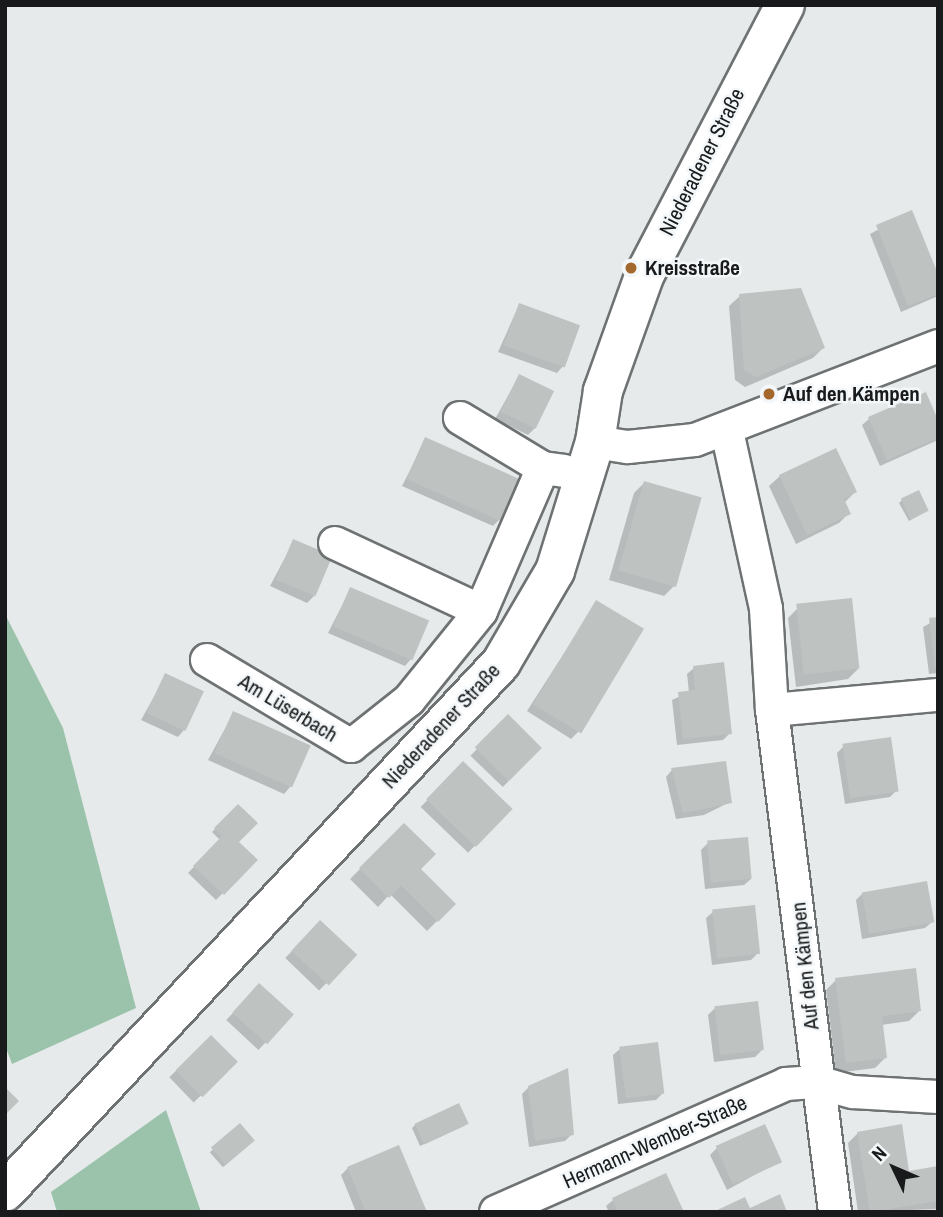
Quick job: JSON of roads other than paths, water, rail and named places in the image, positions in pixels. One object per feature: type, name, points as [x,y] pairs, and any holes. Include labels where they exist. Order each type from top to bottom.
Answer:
[{"type":"street","name":"Niederadener Straße","points":[[5,1192],[501,663],[555,571],[591,458],[603,391],[646,274],[785,5]]},
{"type":"street","points":[[460,418],[543,468],[628,447],[669,444],[727,431],[938,346]]},
{"type":"street","name":"Auf den Kämpen","points":[[727,431],[766,609],[772,710],[805,953],[817,1083],[835,1212]]},
{"type":"street","name":"Am Lüserbach","points":[[207,660],[351,746],[409,700],[481,611],[543,468]]},
{"type":"street","points":[[335,543],[481,611]]},
{"type":"street","points":[[772,710],[938,695]]},
{"type":"street","name":"Hermann-Wember-Straße","points":[[496,1212],[786,1084],[817,1083],[853,1092],[938,1097]]},
{"type":"place","name":"Kreisstraße","points":[[631,268]]},
{"type":"place","name":"Auf den Kämpen","points":[[769,394]]}]
